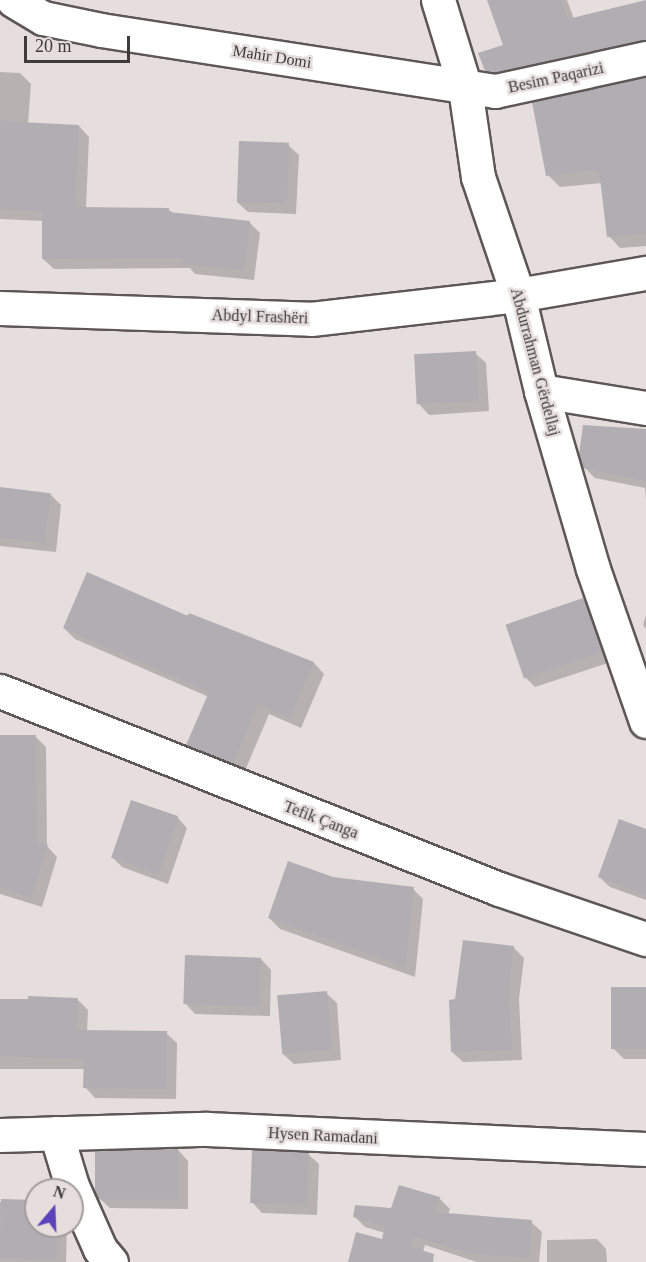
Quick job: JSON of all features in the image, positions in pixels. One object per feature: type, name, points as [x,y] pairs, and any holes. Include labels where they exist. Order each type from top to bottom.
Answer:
[{"type":"street","name":"Mahir Domi","points":[[13,0],[43,18],[101,30],[465,88]]},
{"type":"street","name":"Abdurrahman Gërdellaj","points":[[438,0],[465,88],[477,177],[518,295],[541,391],[593,569],[640,691],[646,721]]},
{"type":"street","name":"Besim Paqarizi","points":[[465,88],[495,91],[646,58]]},
{"type":"street","name":"Abdyl Frashëri","points":[[0,308],[311,319],[518,295],[646,273]]},
{"type":"street","points":[[541,391],[646,408]]},
{"type":"street","name":"Tefik Çanga","points":[[0,691],[499,890],[646,939]]},
{"type":"street","name":"Hysen Ramadani","points":[[0,1135],[207,1129],[646,1149]]},
{"type":"street","points":[[56,1133],[72,1186],[100,1249],[111,1262]]},
{"type":"building","points":[[487,0],[561,0],[568,19],[646,0],[646,40],[494,72],[485,71],[478,53],[503,45]]},
{"type":"building","points":[[646,77],[646,233],[607,237],[599,170],[546,176],[532,102]]},
{"type":"building","points":[[0,121],[79,125],[75,207],[169,208],[169,212],[250,221],[244,270],[183,264],[184,258],[42,259],[42,211],[0,209]]},
{"type":"building","points":[[239,141],[289,143],[287,204],[237,202]]},
{"type":"building","points":[[476,351],[479,401],[417,404],[414,354]]},
{"type":"building","points":[[583,425],[646,429],[646,481],[583,468],[579,455]]},
{"type":"building","points":[[0,487],[51,493],[45,543],[0,537]]},
{"type":"building","points":[[87,572],[188,616],[189,613],[314,662],[290,718],[258,704],[233,763],[186,745],[209,692],[63,628]]},
{"type":"building","points":[[583,598],[602,652],[524,679],[505,625]]},
{"type":"building","points":[[0,735],[36,735],[37,842],[48,845],[31,897],[0,888]]},
{"type":"building","points":[[131,800],[178,816],[158,874],[111,858]]},
{"type":"building","points":[[619,819],[646,829],[646,895],[598,877]]},
{"type":"building","points":[[288,861],[333,877],[414,887],[405,967],[268,918]]},
{"type":"building","points":[[463,940],[514,946],[509,987],[512,1050],[451,1052],[449,1000],[455,999]]},
{"type":"building","points":[[185,955],[261,958],[259,1007],[183,1004]]},
{"type":"building","points":[[611,987],[646,987],[646,1049],[611,1049]]},
{"type":"building","points":[[327,991],[332,1050],[282,1054],[277,995]]},
{"type":"building","points":[[28,996],[78,998],[77,1030],[167,1031],[166,1089],[83,1088],[84,1059],[0,1056],[0,999],[28,1000]]},
{"type":"building","points":[[95,1149],[178,1149],[178,1199],[95,1199]]},
{"type":"building","points":[[252,1150],[309,1152],[307,1205],[250,1203]]},
{"type":"building","points":[[399,1185],[440,1197],[435,1212],[532,1220],[529,1258],[468,1253],[414,1236],[411,1247],[434,1254],[433,1262],[348,1262],[356,1232],[382,1239],[385,1227],[353,1217],[355,1205],[391,1208]]},
{"type":"building","points":[[1,1199],[24,1200],[24,1238],[57,1238],[56,1260],[0,1258]]}]
